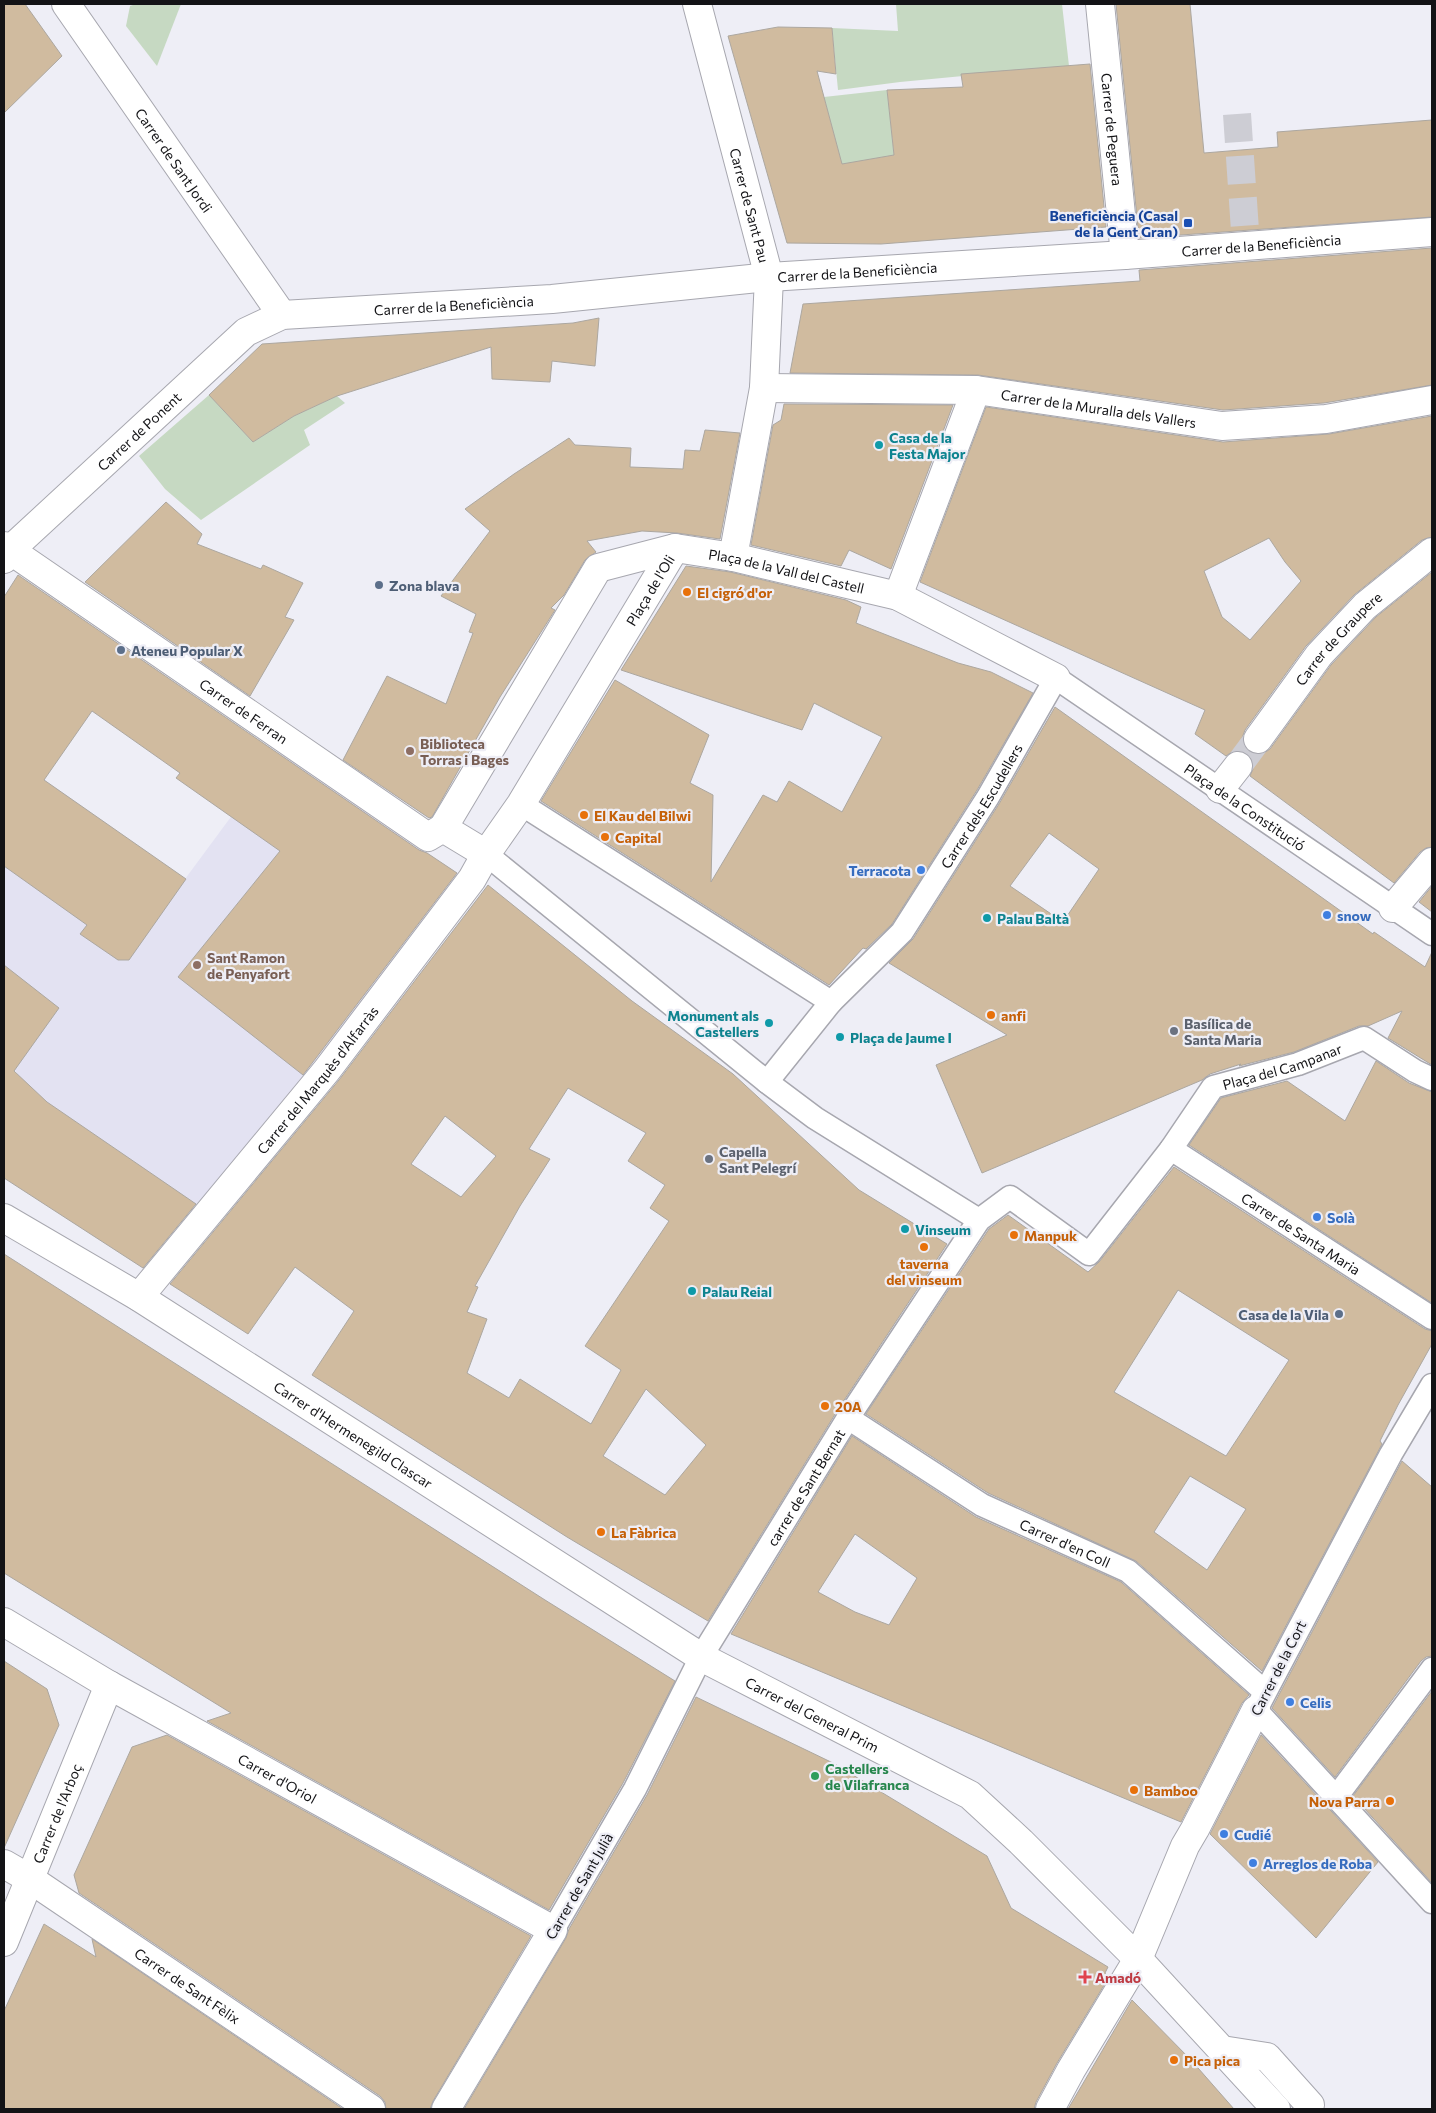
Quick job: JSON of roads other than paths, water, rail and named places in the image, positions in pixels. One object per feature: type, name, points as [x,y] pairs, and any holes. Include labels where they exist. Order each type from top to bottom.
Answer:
[{"type":"street","name":"Carrer de Sant Jordi","points":[[66,4],[282,315]]},
{"type":"street","name":"Carrer de Sant Pau","points":[[697,4],[769,277],[764,388],[733,556]]},
{"type":"street","name":"Carrer de Peguera","points":[[1100,4],[1125,255]]},
{"type":"street","name":"Carrer de la Beneficiència","points":[[282,315],[552,299],[769,277],[1125,255],[1432,232]]},
{"type":"street","name":"Carrer de Ponent","points":[[6,552],[246,332],[282,315]]},
{"type":"street","name":"Carrer de la Muralla dels Vallers","points":[[764,388],[976,390],[1222,426],[1326,419],[1432,400]]},
{"type":"street","points":[[898,596],[976,390]]},
{"type":"street","name":"Plaça de la Vall del Castell","points":[[675,548],[733,556],[898,596],[1056,678]]},
{"type":"street","name":"Plaça de l'Oli","points":[[486,854],[521,804],[675,548]]},
{"type":"street","name":"Plaça de l'Oli","points":[[443,828],[598,568],[675,548]]},
{"type":"street","name":"Carrer de Ferran","points":[[6,552],[428,837],[443,828]]},
{"type":"street","name":"Carrer de Graupere","points":[[1258,739],[1319,655],[1365,606],[1432,552]]},
{"type":"street","name":"Plaça de la Constitució","points":[[1056,678],[1432,934]]},
{"type":"street","name":"Carrer dels Escudellers","points":[[831,1002],[902,932],[988,797],[1056,678]]},
{"type":"street","points":[[1220,789],[1238,766]]},
{"type":"street","points":[[521,804],[831,1002],[767,1082]]},
{"type":"street","points":[[443,828],[486,854],[767,1082],[815,1118],[979,1220]]},
{"type":"street","name":"Carrer del Marquès d'Alfarràs","points":[[139,1297],[327,1070],[472,879],[486,854]]},
{"type":"street","points":[[1393,908],[1432,862]]},
{"type":"street","name":"Plaça del Campanar","points":[[979,1220],[1010,1197],[1089,1254],[1171,1149],[1213,1087],[1298,1064],[1364,1038],[1415,1071],[1432,1079]]},
{"type":"street","name":"Carrer de Santa Maria","points":[[1171,1149],[1432,1318]]},
{"type":"street","name":"Carrer d'Hermenegild Clascar","points":[[4,1218],[139,1297],[701,1656]]},
{"type":"street","name":"carrer de Sant Bernat","points":[[701,1656],[848,1418],[979,1220]]},
{"type":"street","name":"Carrer de la Cort","points":[[1050,2109],[1138,1959],[1185,1846],[1391,1454],[1432,1385]]},
{"type":"street","name":"Carrer d'en Coll","points":[[848,1418],[982,1505],[1128,1571],[1260,1701],[1337,1796],[1432,1902]]},
{"type":"street","name":"Carrer d'Oriol","points":[[4,1622],[109,1685],[554,1930]]},
{"type":"street","name":"Carrer del General Prim","points":[[701,1656],[970,1795],[1021,1842],[1138,1959],[1276,2109]]},
{"type":"street","name":"Carrer de Sant Julià","points":[[446,2109],[554,1930],[635,1789],[701,1656]]},
{"type":"street","points":[[1337,1796],[1432,1669]]},
{"type":"street","name":"Carrer de l'Arboç","points":[[4,1942],[109,1685]]},
{"type":"street","name":"Carrer de Sant Fèlix","points":[[4,1864],[30,1879],[371,2109]]},
{"type":"street","points":[[1222,2050],[1268,2057],[1310,2105]]},
{"type":"tunnel","points":[[1237,114],[1246,245]]},
{"type":"tunnel","points":[[1238,766],[1258,739]]},
{"type":"place","name":"Beneficiència (Casal de la Gent Gran)","points":[[1188,223]]},
{"type":"place","name":"Casa de la Festa Major","points":[[879,445]]},
{"type":"place","name":"Zona blava","points":[[379,585]]},
{"type":"place","name":"El cigró d'or","points":[[687,592]]},
{"type":"place","name":"Ateneu Popular X","points":[[121,650]]},
{"type":"place","name":"Biblioteca Torras i Bages","points":[[410,751]]},
{"type":"place","name":"El Kau del Bilwi","points":[[584,815]]},
{"type":"place","name":"Capital","points":[[605,837]]},
{"type":"place","name":"Terracota","points":[[921,870]]},
{"type":"place","name":"snow","points":[[1327,915]]},
{"type":"place","name":"Palau Baltà","points":[[987,918]]},
{"type":"place","name":"Sant Ramon de Penyafort","points":[[197,965]]},
{"type":"place","name":"anfi","points":[[991,1015]]},
{"type":"place","name":"Monument als Castellers","points":[[769,1023]]},
{"type":"place","name":"Basílica de Santa Maria","points":[[1174,1031]]},
{"type":"place","name":"Plaça de Jaume I","points":[[840,1037]]},
{"type":"place","name":"Capella Sant Pelegrí","points":[[709,1159]]},
{"type":"place","name":"Solà","points":[[1317,1217]]},
{"type":"place","name":"Vinseum","points":[[905,1229]]},
{"type":"place","name":"Manpuk","points":[[1014,1235]]},
{"type":"place","name":"taverna del vinseum","points":[[924,1247]]},
{"type":"place","name":"Palau Reial","points":[[692,1291]]},
{"type":"place","name":"Casa de la Vila","points":[[1339,1314]]},
{"type":"place","name":"20A","points":[[825,1406]]},
{"type":"place","name":"La Fàbrica","points":[[601,1532]]},
{"type":"place","name":"Celis","points":[[1290,1702]]},
{"type":"place","name":"Castellers de Vilafranca","points":[[815,1776]]},
{"type":"place","name":"Bamboo","points":[[1134,1790]]},
{"type":"place","name":"Nova Parra","points":[[1390,1801]]},
{"type":"place","name":"Cudié","points":[[1224,1834]]},
{"type":"place","name":"Arreglos de Roba","points":[[1253,1863]]},
{"type":"place","name":"Amadó","points":[[1085,1977]]},
{"type":"place","name":"Pica pica","points":[[1174,2060]]}]
